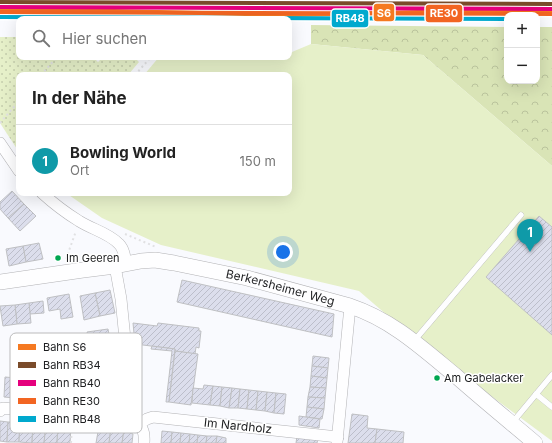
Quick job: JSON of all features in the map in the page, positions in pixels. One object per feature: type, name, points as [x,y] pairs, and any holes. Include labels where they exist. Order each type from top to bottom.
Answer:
[{"type":"street","points":[[0,143],[16,167]]},
{"type":"street","points":[[46,196],[80,222],[120,244],[125,254],[120,265],[124,333]]},
{"type":"street","name":"Berkersheimer Weg","points":[[0,282],[155,260],[247,278],[350,306],[390,324],[414,341],[535,443]]},
{"type":"street","points":[[338,440],[350,306]]},
{"type":"street","points":[[0,411],[3,408],[10,409]]},
{"type":"street","name":"Im Nardholz","points":[[142,422],[153,417],[338,440]]},
{"type":"street","points":[[142,429],[145,434],[144,443]]},
{"type":"lane","points":[[414,341],[522,215]]},
{"type":"lane","points":[[512,423],[552,375]]},
{"type":"lane","points":[[536,394],[552,407]]},
{"type":"path","points":[[283,0],[283,16]]},
{"type":"path","points":[[44,72],[54,60]]},
{"type":"path","points":[[138,72],[148,60]]},
{"type":"path","points":[[0,123],[16,104]]},
{"type":"path","points":[[66,259],[80,222]]},
{"type":"path","points":[[70,247],[75,246]]},
{"type":"path","points":[[70,443],[71,433]]},
{"type":"green space","points":[[311,25],[504,27],[504,84],[540,84],[540,27],[552,27],[552,166],[423,55],[311,44]]},
{"type":"green space","points":[[0,37],[16,37],[16,60],[96,60],[98,62],[100,60],[137,60],[139,62],[131,72],[16,72],[16,147],[0,123]]},
{"type":"green space","points":[[311,44],[423,55],[552,166],[552,441],[417,341],[359,291],[161,245],[102,218],[70,196],[292,196],[292,72],[146,72],[156,60],[292,60],[292,52]]},
{"type":"building","points":[[12,191],[24,204],[8,218],[0,209],[0,202]]},
{"type":"building","points":[[24,204],[36,216],[20,231],[8,218]]},
{"type":"building","points":[[539,216],[552,227],[552,335],[486,277]]},
{"type":"building","points":[[39,243],[43,259],[26,262],[23,246]]},
{"type":"building","points":[[23,246],[26,262],[9,266],[6,249]]},
{"type":"building","points":[[182,280],[334,314],[332,337],[177,302]]},
{"type":"building","points":[[110,290],[115,313],[100,316],[95,293]]},
{"type":"building","points":[[95,293],[100,316],[84,320],[80,296]]},
{"type":"building","points":[[69,294],[73,317],[61,319],[60,309],[49,311],[47,298]]},
{"type":"building","points":[[43,301],[44,313],[30,314],[29,303]]},
{"type":"building","points":[[29,303],[31,323],[17,324],[15,305]]},
{"type":"building","points":[[15,305],[17,324],[3,326],[0,306]]},
{"type":"building","points":[[133,323],[157,326],[158,323],[199,328],[199,331],[201,331],[199,348],[196,347],[195,354],[175,351],[175,349],[142,345],[142,333],[134,333]]},
{"type":"building","points":[[108,329],[109,333],[87,333]]},
{"type":"building","points":[[152,346],[175,349],[169,402],[166,402],[172,351],[151,349]]},
{"type":"building","points":[[175,351],[198,354],[191,405],[169,402]]},
{"type":"building","points":[[313,356],[329,358],[328,368],[312,366]]},
{"type":"building","points":[[312,366],[328,368],[327,378],[311,376]]},
{"type":"building","points":[[311,376],[327,378],[326,388],[310,387]]},
{"type":"building","points":[[5,377],[10,377],[10,398],[4,397]]},
{"type":"building","points":[[204,385],[213,386],[210,405],[192,403],[193,388],[203,389]]},
{"type":"building","points":[[213,386],[222,387],[220,406],[210,405]]},
{"type":"building","points":[[222,387],[232,388],[229,408],[220,406]]},
{"type":"building","points":[[310,387],[326,388],[325,398],[308,397]]},
{"type":"building","points":[[232,388],[240,389],[238,408],[229,408]]},
{"type":"building","points":[[240,389],[249,390],[247,409],[238,408]]},
{"type":"building","points":[[249,390],[258,391],[256,410],[247,409]]},
{"type":"building","points":[[258,391],[267,392],[265,411],[256,410]]},
{"type":"building","points":[[267,392],[276,393],[274,413],[265,411]]},
{"type":"building","points":[[276,393],[286,394],[284,414],[274,413]]},
{"type":"building","points":[[308,397],[325,398],[324,409],[307,407]]},
{"type":"building","points":[[307,407],[324,409],[322,419],[306,417]]},
{"type":"building","points":[[352,414],[368,416],[367,428],[377,429],[375,443],[348,443]]},
{"type":"building","points":[[299,416],[320,419],[319,428],[299,425]]},
{"type":"building","points":[[0,421],[8,422],[7,442],[0,441]]},
{"type":"building","points":[[8,422],[10,422],[10,433],[19,433],[19,442],[7,442]]},
{"type":"building","points":[[377,429],[404,432],[403,443],[375,443]]},
{"type":"building","points":[[162,431],[172,432],[171,443],[161,443]]},
{"type":"building","points":[[172,432],[181,433],[180,443],[171,443]]},
{"type":"building","points":[[19,433],[32,433],[32,443],[19,442]]},
{"type":"building","points":[[32,433],[45,433],[44,443],[32,443]]},
{"type":"building","points":[[45,433],[58,433],[57,443],[44,443]]},
{"type":"building","points":[[58,433],[71,433],[70,443],[57,443]]},
{"type":"building","points":[[98,433],[110,433],[109,443],[96,443]]},
{"type":"building","points":[[110,433],[124,433],[122,443],[109,443]]},
{"type":"building","points":[[124,433],[133,434],[132,443],[122,443]]},
{"type":"building","points":[[181,433],[190,434],[189,443],[180,443]]},
{"type":"building","points":[[190,434],[198,435],[197,443],[189,443]]},
{"type":"building","points":[[198,435],[207,436],[206,443],[197,443]]},
{"type":"building","points":[[207,436],[217,436],[216,443],[206,443]]},
{"type":"building","points":[[217,436],[226,438],[226,443],[216,443]]},
{"type":"building","points":[[297,436],[318,439],[317,443],[296,443]]},
{"type":"rail line","name":"RB34","points":[[0,2],[552,4]]},
{"type":"rail line","name":"RB40","points":[[0,7],[552,9]]},
{"type":"rail line","name":"S6","points":[[0,11],[114,11],[292,15],[459,11],[552,12]]},
{"type":"rail line","name":"RE30","points":[[0,12],[552,14]]},
{"type":"rail line","name":"RB48","points":[[0,17],[16,17]]},
{"type":"rail line","name":"RB48","points":[[292,18],[504,19]]},
{"type":"place","name":"Bowling World","points":[[530,252]]},
{"type":"place","name":"Im Geeren","points":[[58,258]]},
{"type":"place","name":"Am Gabelacker","points":[[437,378]]}]
